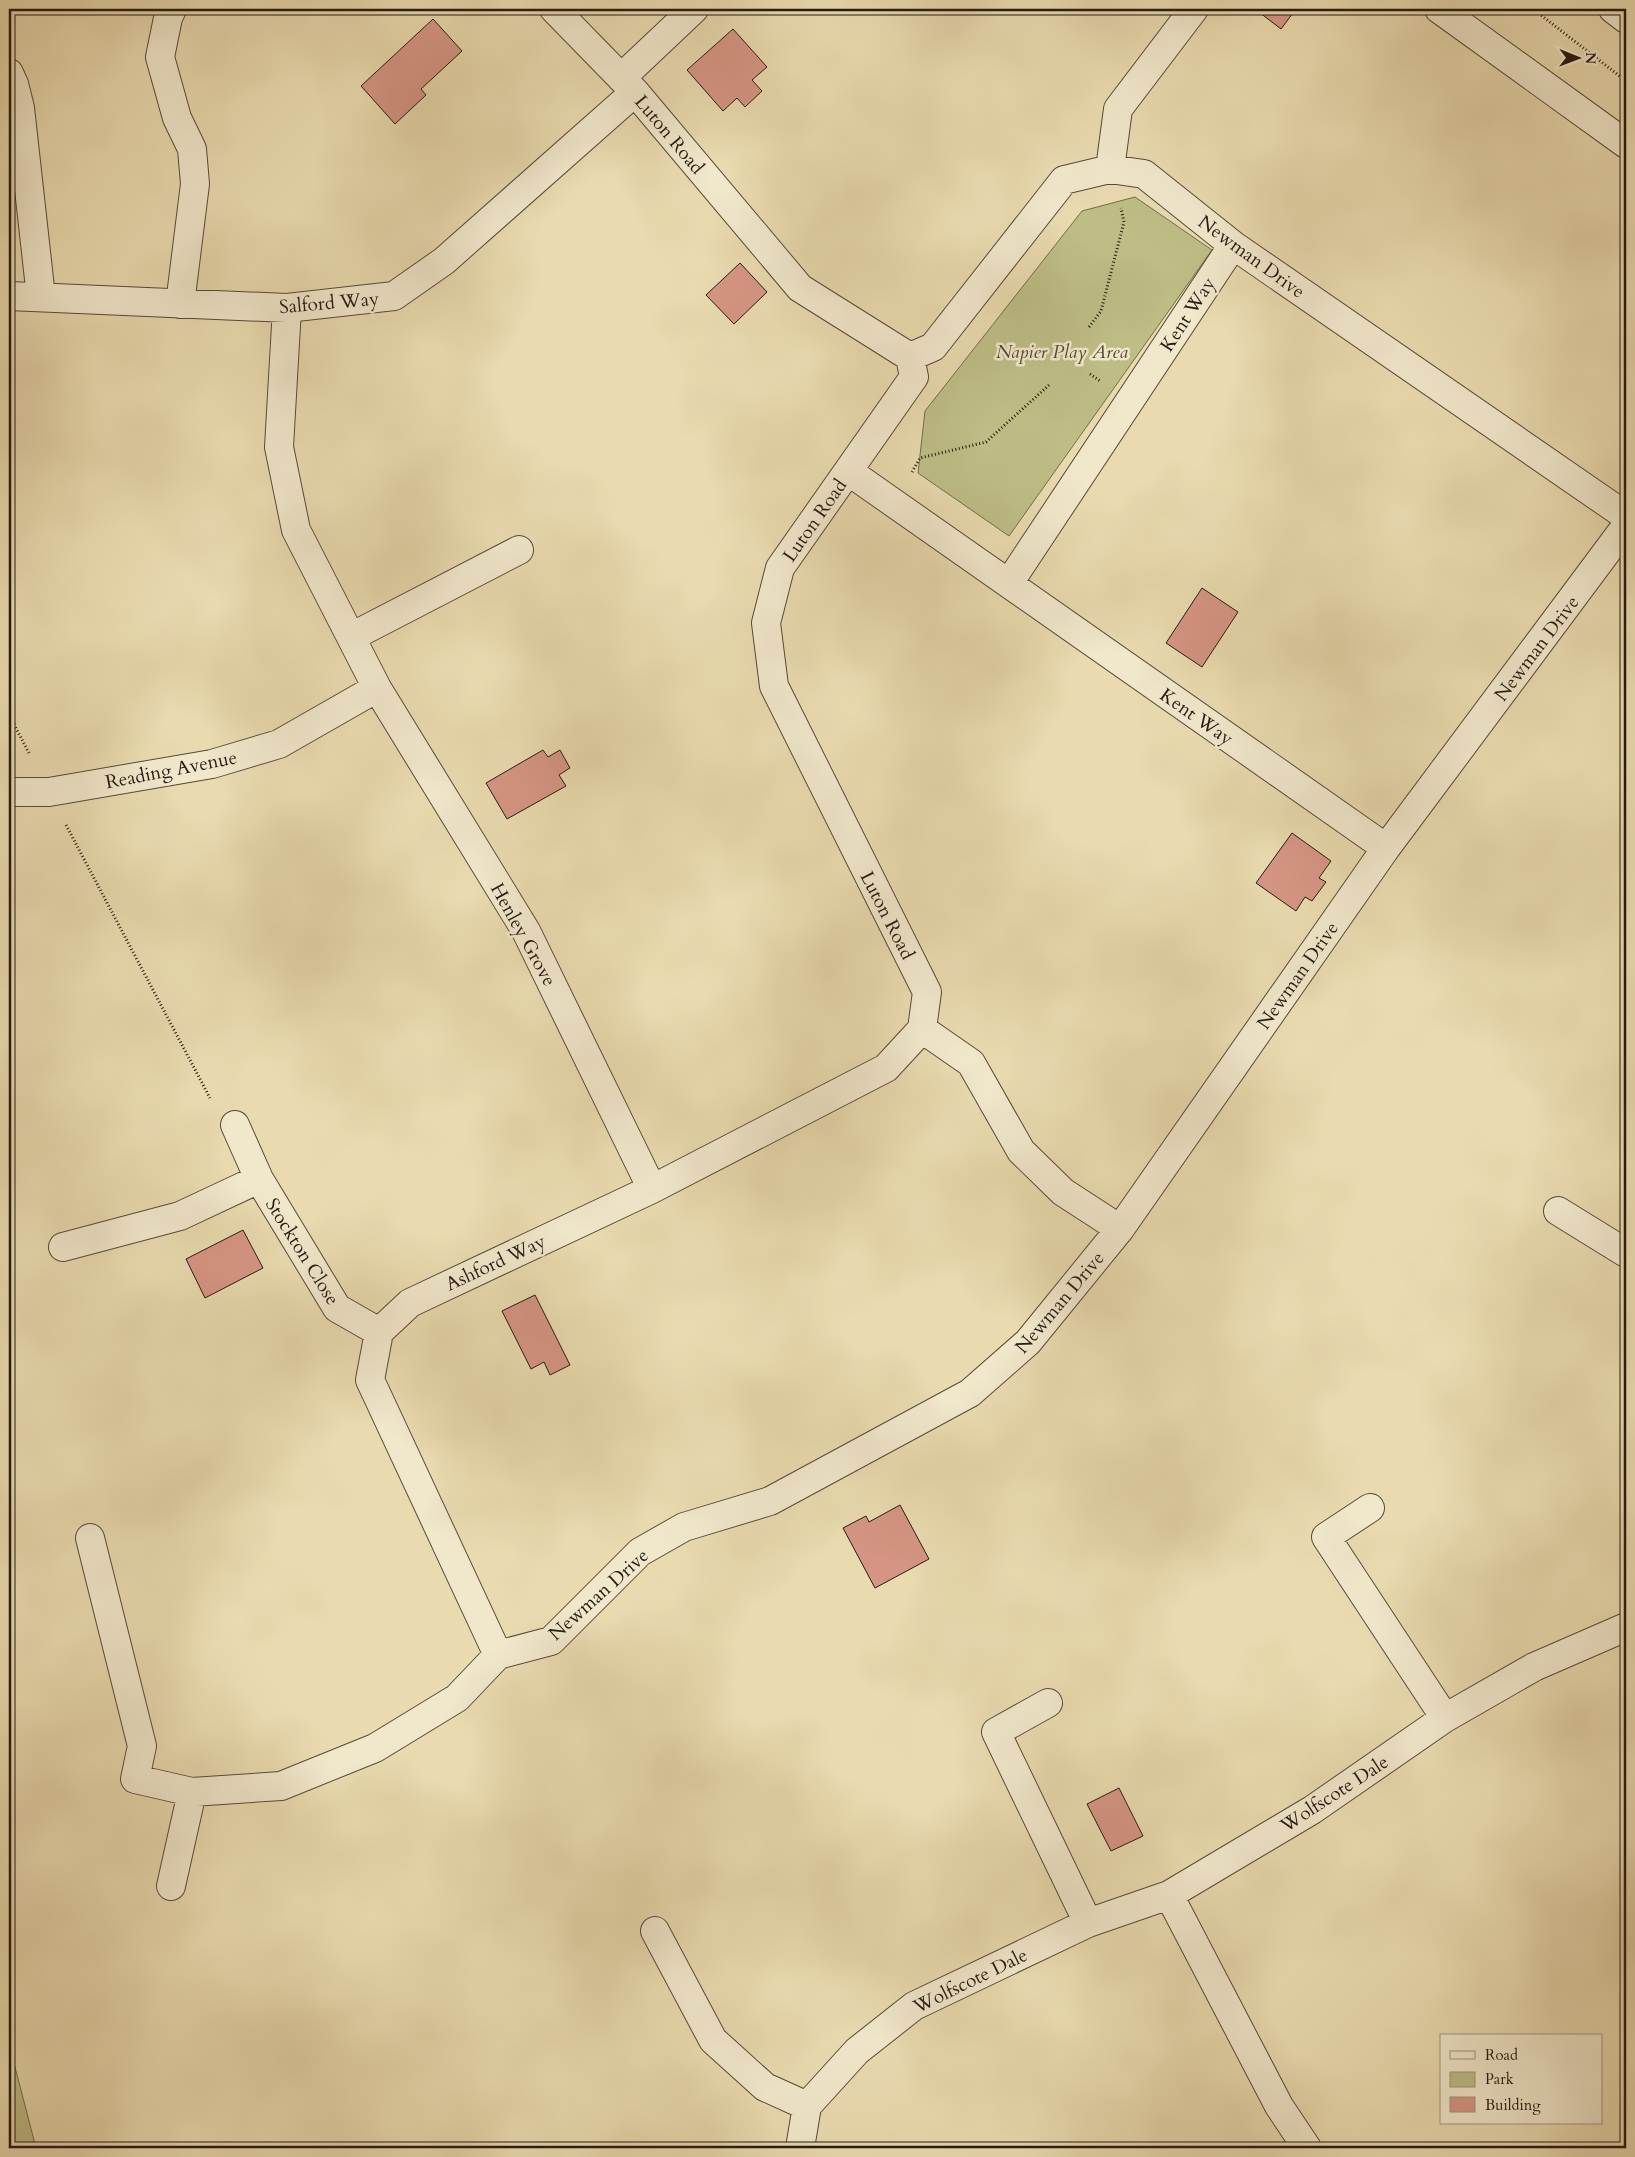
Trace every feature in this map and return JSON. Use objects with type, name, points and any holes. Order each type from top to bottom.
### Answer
[{"type":"street","points":[[172,9],[168,18],[160,57],[177,118],[192,149],[195,184],[180,304]]},
{"type":"street","name":"Luton Road","points":[[554,9],[628,85],[800,288],[910,357],[914,378],[780,568],[766,623],[774,686],[926,992],[922,1029]]},
{"type":"street","name":"Salford Way","points":[[9,296],[287,308],[394,296],[444,260],[628,85],[694,9]]},
{"type":"street","points":[[1110,169],[1118,109],[1194,9]]},
{"type":"street","points":[[1439,9],[1626,144]]},
{"type":"street","points":[[1613,9],[1626,19]]},
{"type":"street","points":[[9,73],[20,108],[41,297]]},
{"type":"street","name":"Newman Drive","points":[[910,357],[934,348],[1064,180],[1110,169],[1144,174],[1232,245],[1626,516]]},
{"type":"street","name":"Kent Way","points":[[1009,583],[1232,245]]},
{"type":"street","name":"Henley Grove","points":[[287,308],[279,447],[296,530],[377,688],[526,931],[652,1189]]},
{"type":"street","name":"Kent Way","points":[[848,471],[1386,848]]},
{"type":"street","name":"Newman Drive","points":[[498,1655],[551,1641],[640,1552],[684,1527],[770,1500],[970,1394],[1028,1342],[1120,1229],[1386,848],[1626,526]]},
{"type":"street","points":[[351,637],[519,550]]},
{"type":"street","name":"Reading Avenue","points":[[9,792],[49,792],[212,764],[279,744],[377,688]]},
{"type":"street","points":[[922,1029],[971,1063],[1021,1151],[1063,1192],[1120,1229]]},
{"type":"street","name":"Ashford Way","points":[[379,1332],[410,1303],[652,1189],[886,1068],[922,1029]]},
{"type":"street","name":"Stockton Close","points":[[235,1124],[259,1179],[337,1308],[379,1332]]},
{"type":"street","name":"Stockton Close","points":[[62,1247],[180,1216],[259,1179]]},
{"type":"street","points":[[1558,1211],[1626,1253]]},
{"type":"street","points":[[90,1538],[142,1746],[135,1778],[192,1792],[281,1786],[375,1748],[457,1698],[498,1655],[370,1380],[379,1332]]},
{"type":"street","points":[[1370,1508],[1326,1537],[1445,1718]]},
{"type":"street","name":"Wolfscote Dale","points":[[807,2106],[857,2051],[914,2006],[1088,1923],[1169,1894],[1312,1810],[1445,1718],[1534,1667],[1626,1627]]},
{"type":"street","points":[[1048,1703],[996,1732],[1088,1923]]},
{"type":"street","points":[[171,1886],[192,1792]]},
{"type":"street","points":[[1169,1894],[1279,2106],[1307,2148]]},
{"type":"street","points":[[655,1931],[713,2040],[765,2087],[807,2106],[800,2148]]},
{"type":"path","points":[[1533,9],[1626,81]]},
{"type":"path","points":[[1089,327],[1101,310],[1124,222],[1110,169]]},
{"type":"path","points":[[894,503],[920,458],[986,442],[1049,385]]},
{"type":"path","points":[[49,792],[219,1117],[235,1124]]},
{"type":"green space","name":"Napier Play Area","points":[[1135,197],[1212,250],[1009,536],[918,473],[925,411],[1082,211]]},
{"type":"green space","points":[[9,2044],[36,2148],[9,2148]]},
{"type":"building","points":[[1255,9],[1311,9],[1312,11],[1293,13],[1281,29]]},
{"type":"building","points":[[433,19],[462,51],[421,89],[426,95],[395,124],[361,86]]},
{"type":"building","points":[[733,29],[767,67],[752,80],[762,91],[745,107],[737,98],[723,111],[687,70]]},
{"type":"building","points":[[740,263],[767,292],[734,324],[706,295]]},
{"type":"building","points":[[1202,588],[1238,612],[1202,667],[1166,643]]},
{"type":"building","points":[[543,750],[548,757],[560,750],[570,768],[559,775],[566,786],[507,819],[486,783]]},
{"type":"building","points":[[1292,833],[1331,861],[1319,878],[1326,882],[1312,901],[1305,897],[1296,911],[1256,883]]},
{"type":"building","points":[[243,1230],[263,1268],[205,1298],[186,1259]]},
{"type":"building","points":[[535,1295],[570,1365],[550,1375],[544,1362],[531,1369],[502,1311]]},
{"type":"building","points":[[900,1505],[929,1559],[875,1588],[843,1528],[866,1516],[869,1522]]},
{"type":"building","points":[[1119,1788],[1143,1836],[1111,1851],[1087,1804]]}]
